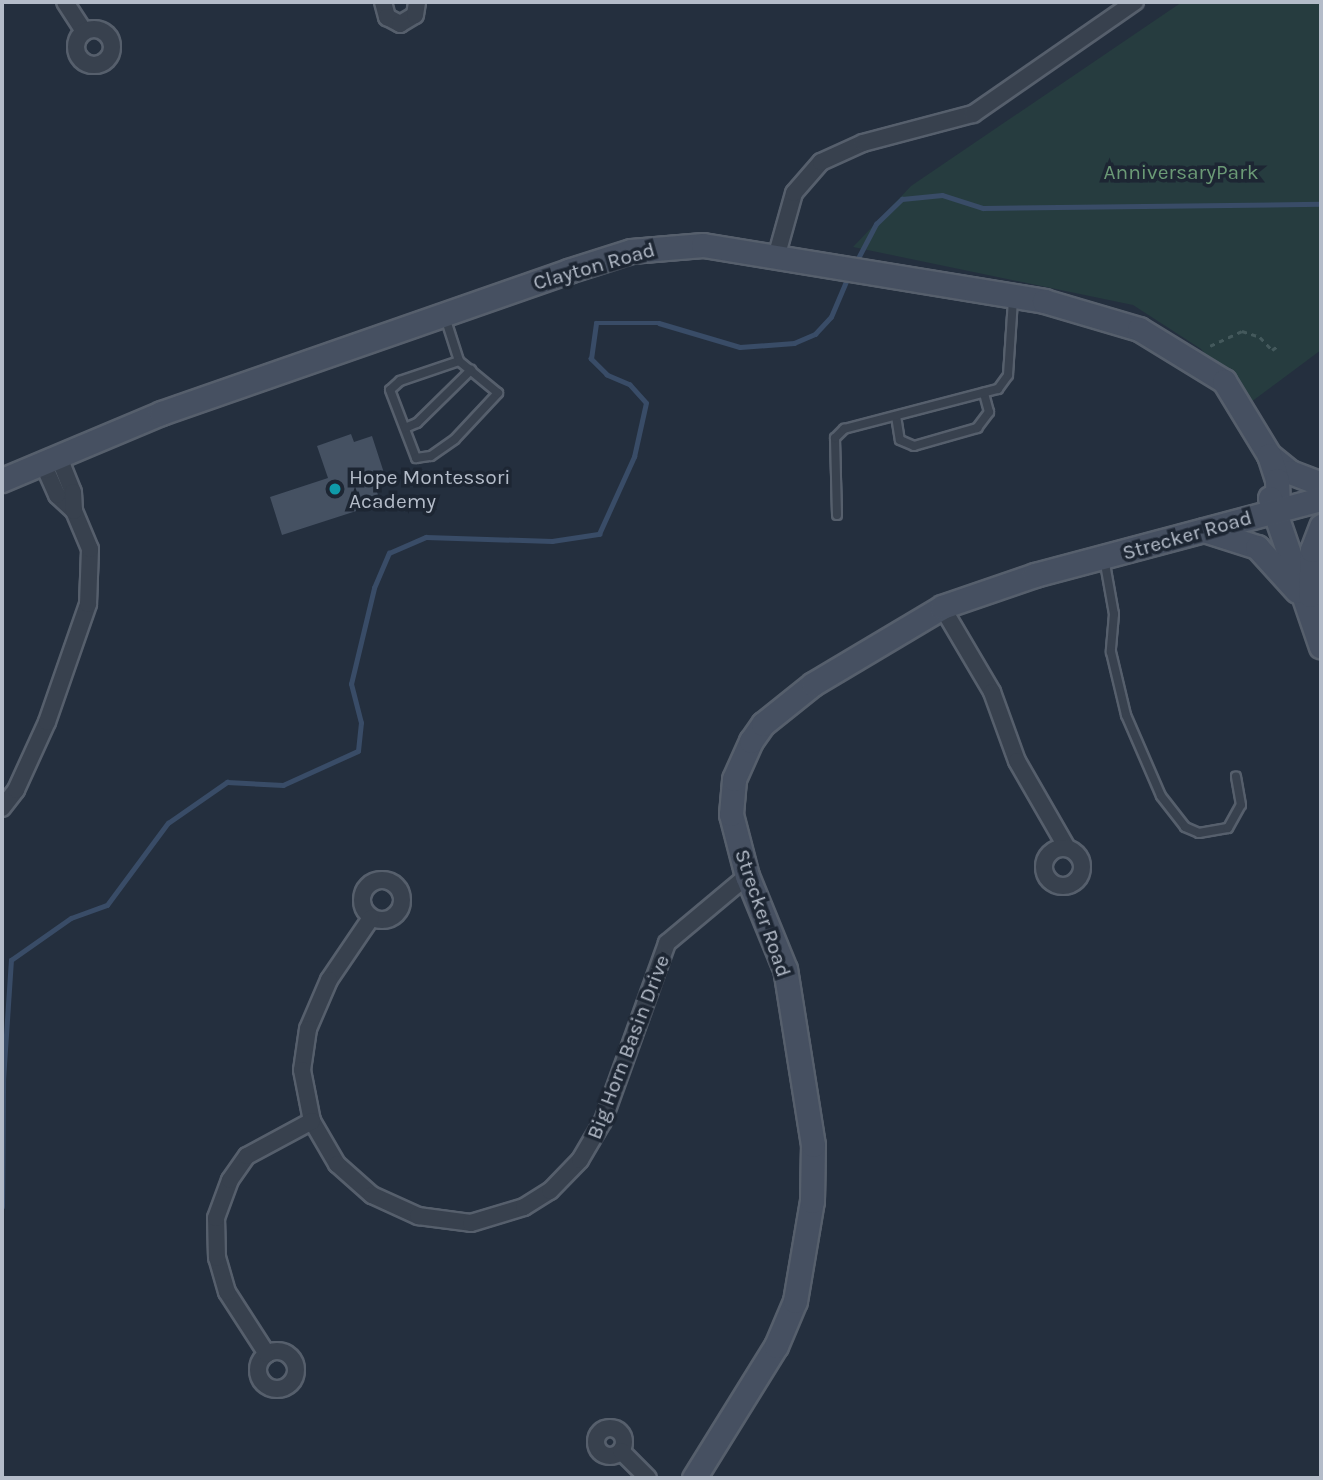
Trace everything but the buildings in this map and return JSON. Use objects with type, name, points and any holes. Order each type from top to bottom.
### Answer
[{"type":"main road","name":"Clayton Road","points":[[2,481],[160,413],[444,314],[631,251],[703,244],[777,254],[1013,296],[1098,314],[1139,329],[1200,370],[1224,381],[1269,455],[1277,480],[1278,510]]},
{"type":"main road","name":"Clayton Road","points":[[1200,370],[1241,431],[1278,510],[1321,647]]},
{"type":"main road","points":[[1269,455],[1290,472],[1321,484]]},
{"type":"main road","name":"Strecker Road","points":[[694,1478],[776,1346],[795,1301],[812,1201],[813,1145],[793,1009],[772,928],[747,876],[731,814],[741,759],[757,732],[813,684],[942,607],[1035,575],[1321,499]]},
{"type":"main road","points":[[1309,608],[1312,550],[1321,526]]},
{"type":"main road","points":[[1203,530],[1245,542],[1269,556],[1309,608]]},
{"type":"street","points":[[65,2],[84,32]]},
{"type":"street","points":[[383,2],[387,17],[400,24],[415,15],[417,2]]},
{"type":"street","points":[[777,254],[794,193],[821,162],[839,151],[962,114],[969,106],[991,99],[1135,2]]},
{"type":"street","points":[[2,808],[16,790],[47,722],[88,604],[90,549],[74,512],[57,495],[47,470],[51,458]]},
{"type":"street","points":[[942,607],[992,692],[1017,761],[1067,848]]},
{"type":"street","name":"Big Horn Basin Drive","points":[[371,918],[329,980],[308,1029],[302,1070],[312,1121],[337,1164],[354,1181],[393,1207],[443,1223],[471,1223],[524,1207],[550,1191],[593,1143],[667,943],[747,876]]},
{"type":"street","points":[[267,1353],[227,1292],[217,1258],[216,1218],[230,1180],[247,1156],[312,1121]]},
{"type":"street","points":[[621,1451],[644,1477]]},
{"type":"lane","points":[[837,515],[835,438],[844,429],[998,388],[1008,375],[1013,296]]},
{"type":"lane","points":[[444,314],[459,361],[498,393],[455,439],[431,456],[416,458],[390,390],[400,381],[459,361]]},
{"type":"lane","points":[[405,428],[418,423],[471,370]]},
{"type":"lane","points":[[896,416],[900,440],[914,446],[978,428],[989,412],[984,393]]},
{"type":"lane","points":[[1104,558],[1117,677],[1126,715],[1161,796],[1185,827],[1199,833],[1227,828],[1241,805],[1236,776]]},
{"type":"path","points":[[1210,346],[1242,331],[1260,337],[1272,350],[1279,345]]},
{"type":"green space","name":"AnniversaryPark","points":[[1182,2],[1321,2],[1321,350],[1247,405],[1201,349],[1133,305],[853,247],[911,186]]},
{"type":"waterway","points":[[855,264],[876,224],[902,199],[942,195],[983,208],[1321,204]]},
{"type":"waterway","points":[[2,1207],[3,1080],[11,960],[71,918],[107,905],[168,823],[227,782],[283,785],[358,751],[361,723],[351,684],[374,588],[389,553],[426,537],[552,541],[599,534],[634,457],[646,403],[630,385],[607,375],[591,359],[596,323],[659,323],[740,347],[794,343],[815,334],[831,317],[848,277]]},
{"type":"place","name":"Hope Montessori Academy","points":[[335,489]]}]
